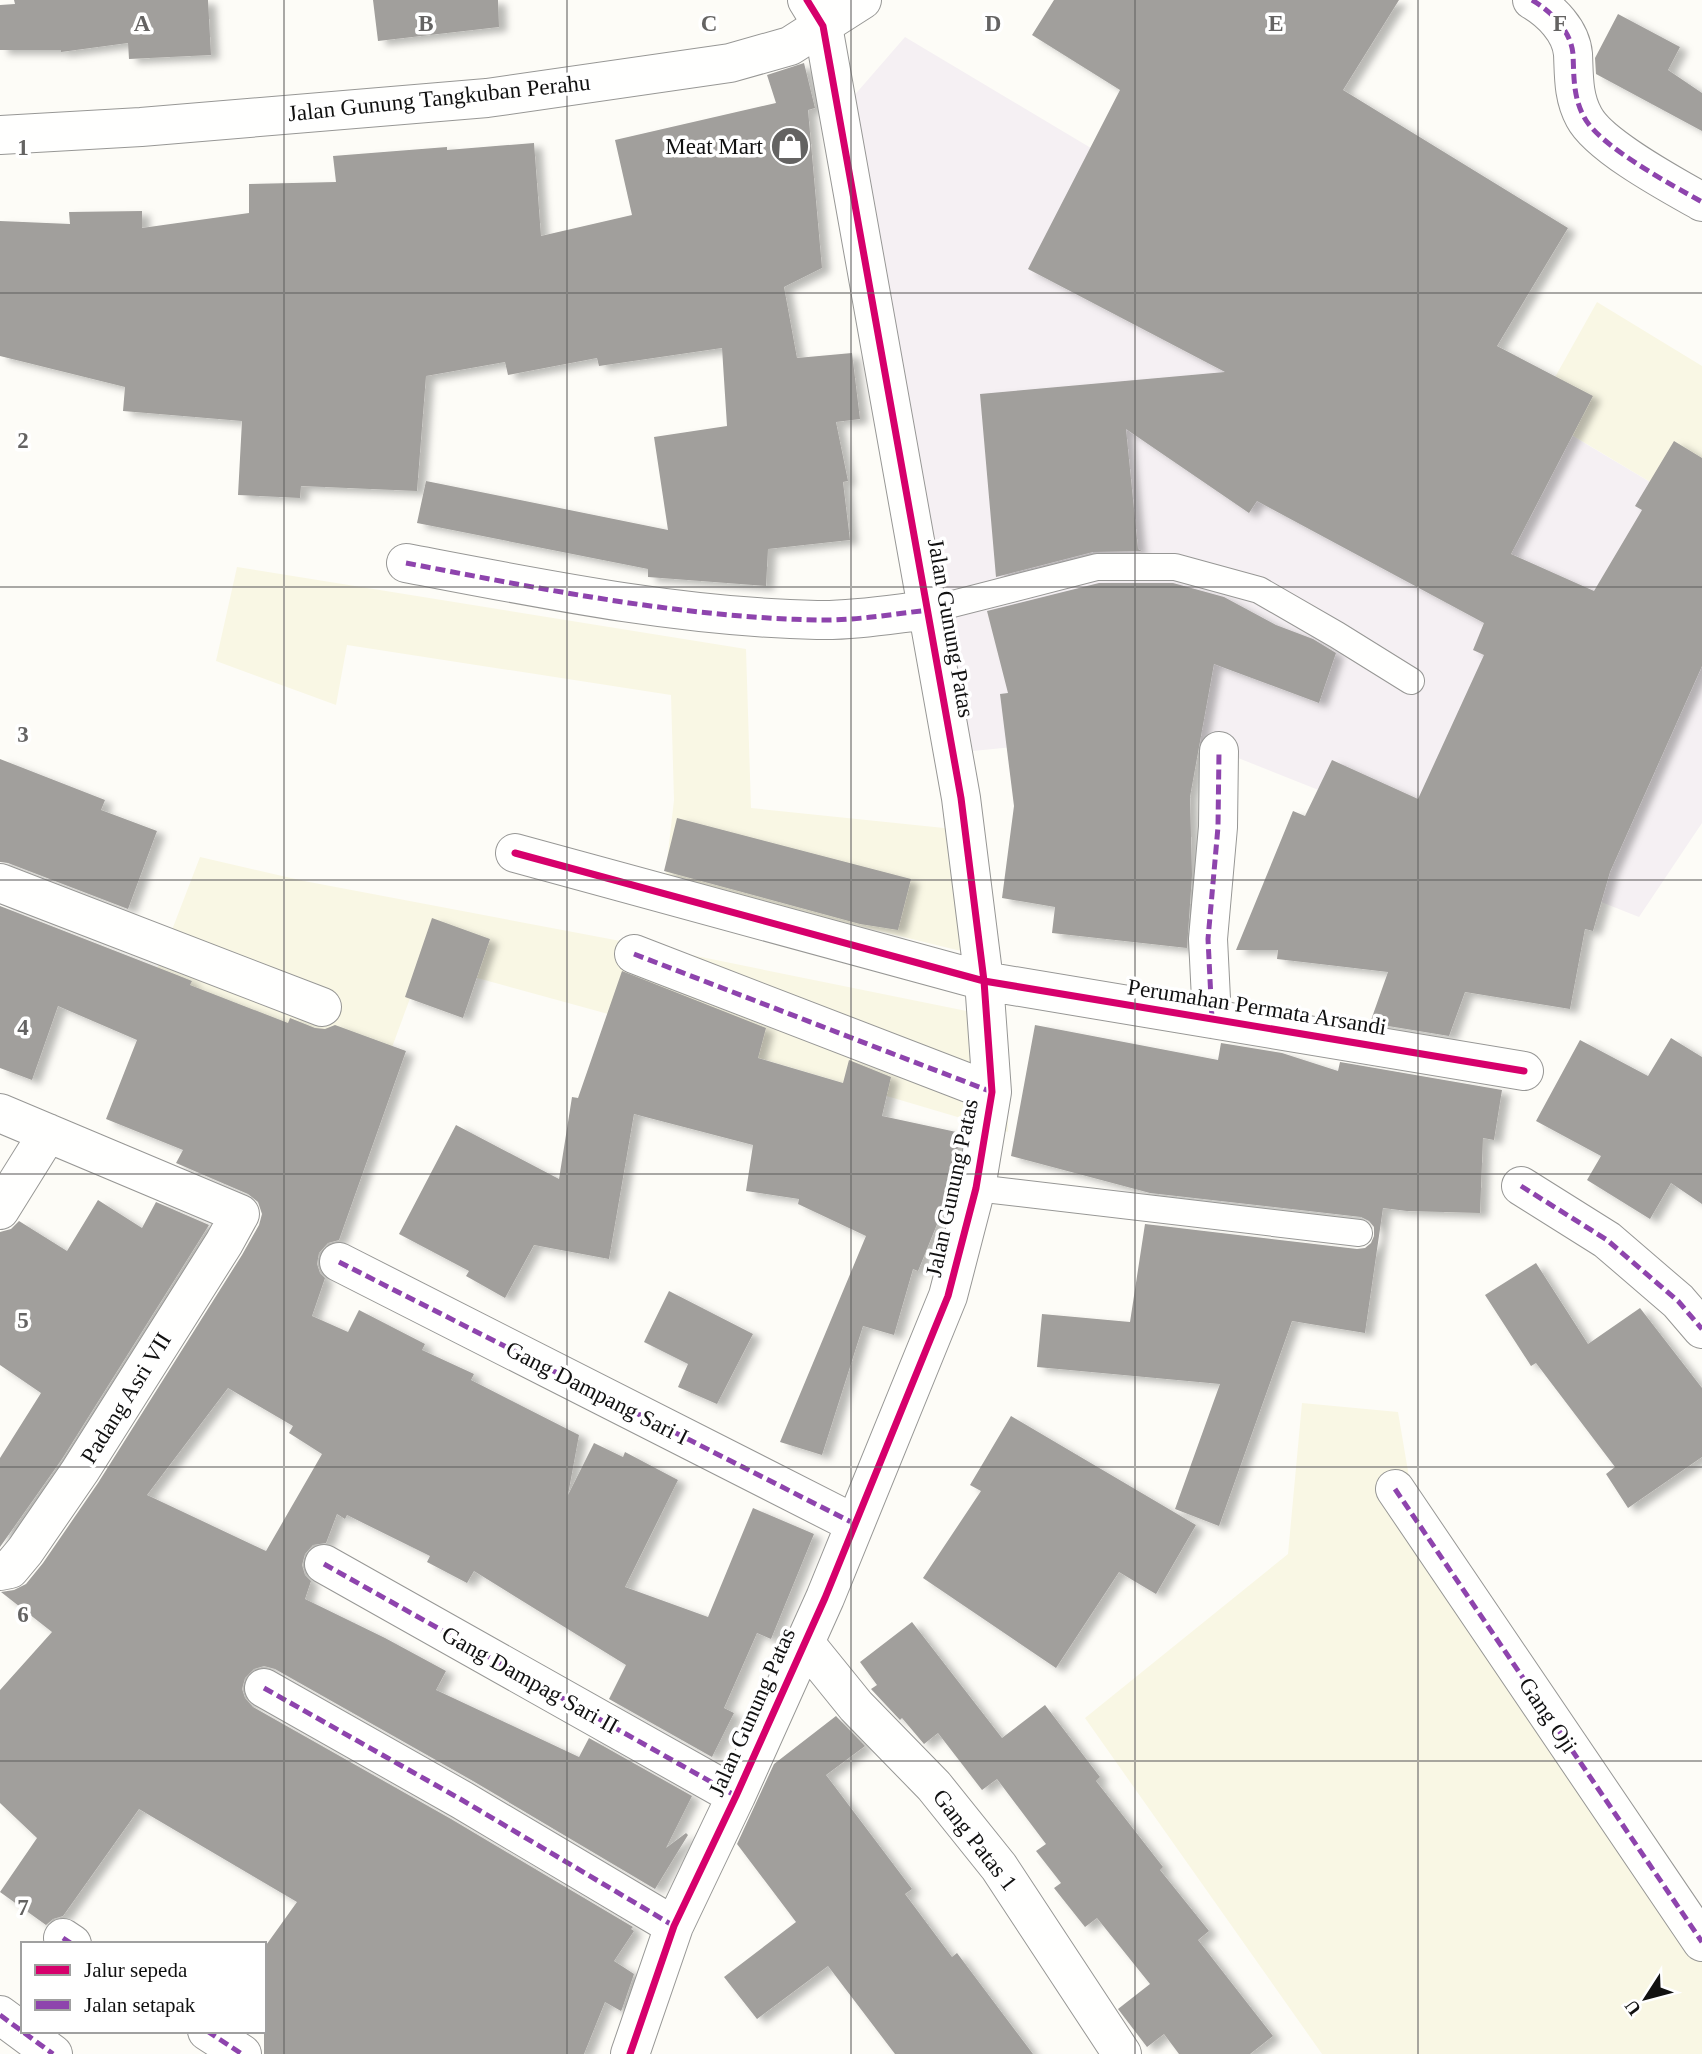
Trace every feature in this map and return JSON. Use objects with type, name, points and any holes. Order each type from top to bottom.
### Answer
[{"type":"street","name":"Jalan Gunung Tangkuban Perahu","points":[[0,135],[141,127],[487,98],[730,63],[790,46],[815,13],[862,0]]},
{"type":"street","points":[[1532,0],[1548,10],[1565,32],[1573,52],[1572,80],[1584,118],[1605,141],[1702,202]]},
{"type":"street","name":"Jalan Gunung Patas","points":[[630,2054],[674,1926],[805,1643],[948,1296],[976,1188],[992,1092],[984,981],[961,798],[929,610],[815,13]]},
{"type":"street","points":[[406,564],[576,596],[692,611],[820,621],[929,610]]},
{"type":"street","name":"Perumahan Permata Arsandi","points":[[1212,1018],[1208,939],[1218,827],[1219,751]]},
{"type":"street","name":"Perumahan Permata Arsandi","points":[[514,853],[984,981],[1524,1071]]},
{"type":"street","points":[[0,883],[322,1007]]},
{"type":"street","points":[[634,954],[992,1092]]},
{"type":"street","points":[[0,1113],[48,1133],[0,1210]]},
{"type":"street","name":"Padang Asri VII","points":[[0,1571],[10,1569],[25,1551],[80,1471],[224,1243],[240,1213],[48,1133]]},
{"type":"street","points":[[1521,1186],[1607,1240],[1678,1301],[1702,1329]]},
{"type":"street","name":"Gang Dampang Sari I","points":[[339,1262],[855,1524]]},
{"type":"street","name":"Gang Oji","points":[[1395,1489],[1702,1942]]},
{"type":"street","name":"Gang Dampag Sari II","points":[[324,1564],[736,1796]]},
{"type":"street","name":"Gang Patas 1","points":[[805,1643],[856,1706],[934,1786],[999,1867],[1122,2054]]},
{"type":"street","points":[[264,1688],[462,1800],[674,1926]]},
{"type":"street","points":[[0,2015],[21,2030]]},
{"type":"street","points":[[24,2033],[53,2054]]},
{"type":"street","points":[[210,2033],[242,2054]]},
{"type":"lane","points":[[929,610],[1097,567],[1175,567],[1259,590],[1411,681]]},
{"type":"lane","points":[[976,1188],[1359,1233]]},
{"type":"shaded area","points":[[905,37],[1702,513],[1702,823],[1639,917],[1170,731],[973,751],[839,113]]},
{"type":"shaded area","points":[[1597,302],[1702,366],[1702,513],[1535,413]]},
{"type":"shaded area","points":[[237,567],[746,649],[751,808],[983,832],[998,960],[665,879],[674,800],[671,695],[347,645],[336,705],[216,661]]},
{"type":"shaded area","points":[[200,857],[304,881],[647,946],[1006,1019],[1008,1132],[630,1020],[423,963],[384,1069],[147,995]]},
{"type":"shaded area","points":[[1302,1403],[1398,1412],[1420,1542],[1702,1956],[1702,2054],[1322,2054],[1085,1718],[1288,1554]]},
{"type":"building","points":[[14,0],[208,0],[211,55],[129,59],[128,43],[61,52],[0,50],[0,5],[15,4]]},
{"type":"building","points":[[373,0],[498,0],[499,27],[378,41]]},
{"type":"building","points":[[1054,0],[1399,0],[1343,90],[1568,228],[1497,346],[1593,396],[1511,554],[1594,591],[1642,510],[1635,506],[1674,441],[1702,458],[1702,666],[1610,872],[1593,931],[1585,929],[1570,1009],[1465,992],[1449,1036],[1370,1023],[1388,972],[1277,959],[1278,950],[1236,950],[1293,811],[1305,816],[1332,760],[1418,799],[1484,655],[1473,650],[1484,623],[1257,501],[1249,513],[1126,429],[1138,549],[1142,551],[1093,552],[996,577],[980,394],[1225,372],[1028,269],[1120,90],[1032,35]]},
{"type":"building","points":[[1618,14],[1680,47],[1668,70],[1702,93],[1702,131],[1596,74],[1595,58]]},
{"type":"building","points":[[804,63],[815,108],[808,110],[822,268],[784,287],[797,358],[852,353],[860,419],[836,422],[848,481],[843,482],[850,540],[768,549],[766,586],[648,577],[648,569],[417,523],[426,481],[668,530],[654,437],[727,426],[722,348],[599,366],[597,358],[508,375],[505,362],[426,376],[417,491],[301,486],[300,498],[238,495],[242,421],[123,411],[125,387],[0,356],[0,221],[70,224],[69,212],[142,211],[142,228],[249,213],[249,184],[336,182],[333,156],[534,143],[541,236],[632,215],[615,140],[776,103],[767,75]]},
{"type":"building","points":[[1099,583],[1173,583],[1224,597],[1276,625],[1313,639],[1336,653],[1319,703],[1214,664],[1190,797],[1192,875],[1187,948],[1052,933],[1055,907],[1002,898],[1014,806],[1000,694],[1008,693],[987,611]]},
{"type":"building","points":[[0,759],[105,800],[101,810],[157,831],[128,909],[0,862]]},
{"type":"building","points":[[677,818],[911,879],[898,930],[860,924],[664,871]]},
{"type":"building","points":[[0,906],[192,981],[190,985],[288,1023],[290,1018],[315,1028],[325,1029],[335,1025],[406,1051],[339,1240],[328,1243],[319,1253],[317,1264],[325,1278],[312,1316],[348,1332],[359,1310],[425,1344],[422,1350],[474,1374],[471,1380],[579,1435],[568,1495],[594,1443],[623,1457],[625,1452],[678,1480],[625,1587],[708,1617],[753,1508],[814,1534],[771,1639],[757,1633],[724,1708],[734,1713],[712,1757],[609,1699],[626,1665],[474,1571],[467,1583],[427,1562],[430,1556],[347,1515],[345,1519],[337,1514],[326,1543],[313,1545],[305,1554],[302,1565],[305,1575],[311,1581],[305,1599],[446,1671],[436,1690],[579,1757],[589,1738],[692,1796],[666,1848],[686,1833],[688,1835],[655,1889],[473,1781],[275,1669],[264,1666],[254,1669],[245,1678],[242,1689],[245,1698],[253,1707],[451,1819],[633,1927],[631,1929],[634,1931],[614,1961],[634,1974],[622,2009],[621,2011],[605,2002],[584,2054],[264,2054],[266,1945],[297,1902],[139,1809],[63,1916],[46,1925],[0,1892],[37,1838],[0,1803],[0,1690],[52,1632],[1,1592],[26,1584],[43,1563],[98,1483],[242,1255],[259,1225],[262,1214],[258,1202],[248,1194],[176,1163],[183,1150],[106,1119],[137,1040],[58,1006],[32,1080],[0,1068]],"holes":[[[228,1388],[293,1426],[289,1433],[322,1454],[266,1551],[147,1495]]]},
{"type":"building","points":[[432,918],[490,939],[463,1018],[405,997]]},
{"type":"building","points":[[622,971],[766,1028],[758,1058],[843,1083],[849,1060],[891,1077],[882,1116],[961,1133],[946,1202],[918,1271],[913,1269],[894,1335],[863,1326],[822,1455],[780,1442],[866,1236],[798,1204],[799,1199],[746,1191],[753,1145],[634,1114],[609,1259],[534,1245],[505,1298],[466,1276],[469,1271],[399,1234],[456,1125],[559,1179],[572,1097],[578,1098]]},
{"type":"building","points":[[1035,1025],[1218,1060],[1221,1043],[1282,1053],[1338,1071],[1340,1062],[1502,1090],[1494,1140],[1483,1138],[1480,1213],[1383,1208],[1365,1333],[1292,1321],[1219,1526],[1175,1509],[1220,1384],[1037,1367],[1042,1314],[1130,1322],[1145,1224],[1357,1249],[1365,1248],[1371,1243],[1374,1227],[1361,1217],[1150,1193],[1011,1156]]},
{"type":"building","points":[[1671,1038],[1702,1057],[1702,1204],[1671,1183],[1650,1219],[1587,1180],[1601,1156],[1536,1121],[1580,1040],[1648,1076]]},
{"type":"building","points":[[98,1200],[142,1228],[156,1202],[209,1225],[62,1459],[0,1547],[0,1458],[41,1393],[0,1365],[0,1232],[11,1229],[19,1221],[67,1251]]},
{"type":"building","points":[[1536,1263],[1588,1344],[1640,1308],[1702,1388],[1702,1457],[1628,1508],[1606,1474],[1615,1467],[1536,1363],[1531,1366],[1485,1295]]},
{"type":"building","points":[[669,1291],[753,1334],[717,1404],[678,1387],[688,1364],[644,1342]]},
{"type":"building","points":[[1011,1416],[1196,1525],[1156,1594],[1119,1572],[1056,1668],[923,1578],[981,1491],[970,1485]]},
{"type":"building","points":[[912,1622],[1002,1738],[1045,1705],[1100,1777],[1096,1781],[1163,1867],[1160,1870],[1209,1931],[1198,1940],[1273,2036],[1250,2054],[1179,2054],[1164,2034],[1147,2047],[1118,2009],[1150,1984],[1097,1918],[1085,1927],[1054,1888],[1061,1883],[1036,1851],[1046,1844],[997,1779],[982,1790],[938,1733],[924,1744],[902,1718],[900,1720],[871,1689],[877,1685],[860,1662]]},
{"type":"building","points":[[836,1716],[865,1746],[826,1775],[912,1889],[905,1894],[952,1957],[957,1953],[1033,2054],[895,2054],[828,1966],[757,2019],[724,1977],[796,1922],[737,1844],[774,1764]]},
{"type":"marked path","points":[[1532,0],[1553,16],[1568,37],[1573,54],[1578,102],[1592,128],[1637,164],[1702,202]]},
{"type":"marked path","points":[[406,563],[662,608],[765,618],[831,620],[929,610]]},
{"type":"marked path","points":[[1212,1019],[1208,939],[1218,827],[1219,751]]},
{"type":"marked path","points":[[634,954],[992,1092]]},
{"type":"marked path","points":[[1521,1186],[1607,1240],[1678,1301],[1702,1329]]},
{"type":"marked path","points":[[339,1262],[855,1524]]},
{"type":"marked path","points":[[1395,1489],[1702,1942]]},
{"type":"marked path","points":[[324,1564],[736,1796]]},
{"type":"marked path","points":[[264,1688],[462,1800],[674,1926]]},
{"type":"marked path","points":[[63,1938],[69,1942]]},
{"type":"marked path","points":[[0,2015],[21,2030]]},
{"type":"marked path","points":[[24,2033],[53,2054]]},
{"type":"marked path","points":[[210,2033],[242,2054]]},
{"type":"cycle path","points":[[630,2054],[674,1926],[825,1598],[948,1296],[976,1188],[992,1092],[984,981],[961,798],[823,26],[807,0]]},
{"type":"cycle path","points":[[515,853],[984,981],[1524,1071]]},
{"type":"place","name":"Meat Mart","points":[[790,146]]}]
